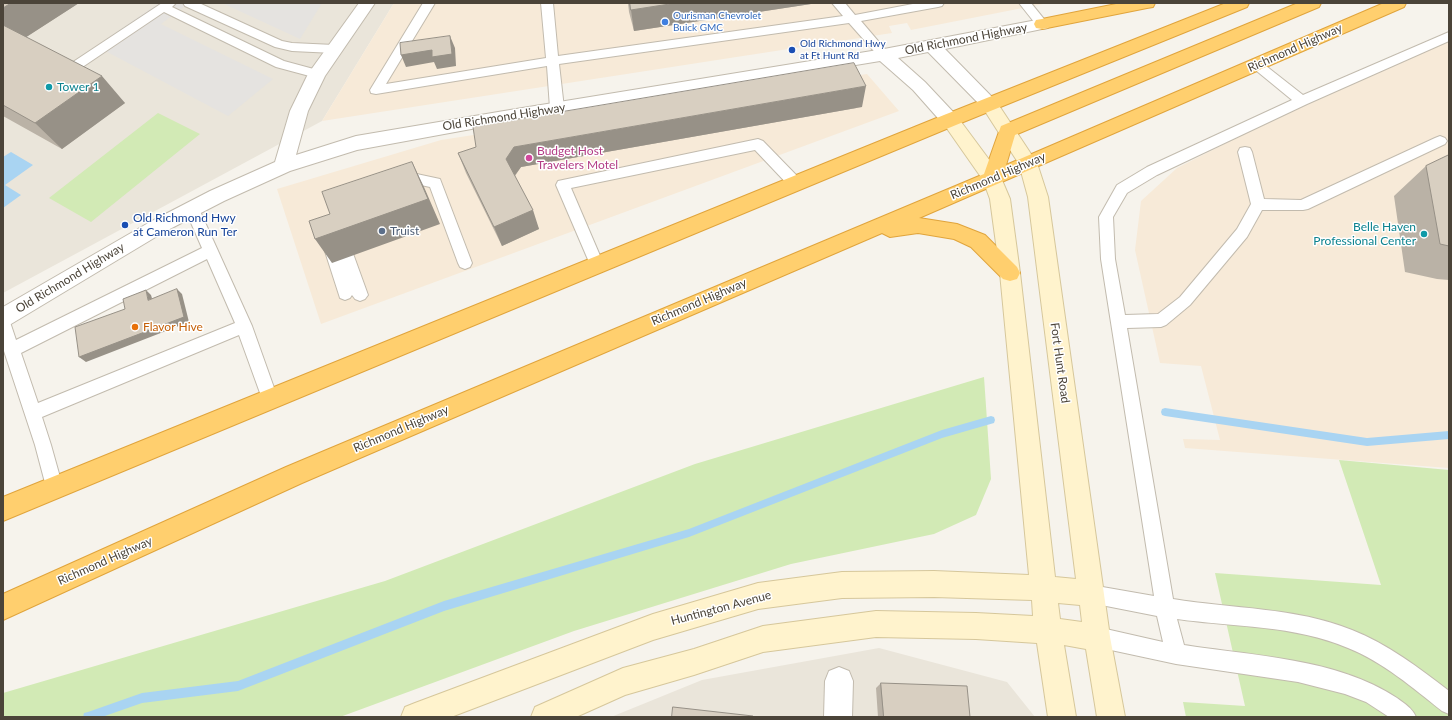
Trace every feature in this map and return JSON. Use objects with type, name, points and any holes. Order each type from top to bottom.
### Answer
[{"type":"highway","points":[[1042,24],[1147,3]]},
{"type":"highway","points":[[3,509],[950,120],[1241,3]]},
{"type":"highway","points":[[992,178],[1007,130],[1313,3]]},
{"type":"highway","name":"Richmond Highway","points":[[3,606],[39,592],[294,475],[1028,163],[1398,3]]},
{"type":"highway","points":[[863,233],[918,226],[957,232],[978,241],[1010,273]]},
{"type":"highway","points":[[3,613],[39,592]]},
{"type":"main road","name":"Fort Hunt Road","points":[[990,105],[1028,163],[1039,205],[1091,594],[1111,717]]},
{"type":"main road","points":[[950,120],[992,178],[1000,199],[1010,273],[1048,630],[1062,717]]},
{"type":"main road","name":"Huntington Avenue","points":[[415,717],[653,627],[758,596],[842,585],[934,584],[1044,588],[1091,594]]},
{"type":"main road","points":[[545,717],[623,682],[694,662],[763,639],[876,624],[976,626],[1048,630],[1097,636]]},
{"type":"street","points":[[283,166],[298,111],[317,74],[367,3]]},
{"type":"street","name":"Old Richmond Highway","points":[[3,318],[157,227],[217,196],[283,166],[356,143],[557,108],[884,55],[1042,24]]},
{"type":"street","name":"Fort Hunt Road","points":[[931,45],[990,105]]},
{"type":"street","points":[[884,55],[919,86],[950,120]]},
{"type":"street","points":[[838,717],[839,680]]},
{"type":"lane","points":[[188,3],[279,44],[292,47],[334,49]]},
{"type":"lane","points":[[429,3],[376,90],[552,62],[852,19],[938,3]]},
{"type":"lane","points":[[547,3],[557,108]]},
{"type":"lane","points":[[838,3],[884,55]]},
{"type":"lane","points":[[1025,3],[1042,24]]},
{"type":"lane","points":[[64,72],[77,65],[167,5],[280,64],[317,74]]},
{"type":"lane","points":[[1176,654],[1165,608],[1118,322],[1108,259],[1106,217],[1122,188],[1152,171],[1302,101],[1449,36]]},
{"type":"lane","points":[[1257,65],[1302,101]]},
{"type":"lane","points":[[1258,204],[1303,205],[1440,141]]},
{"type":"lane","points":[[597,266],[563,186],[758,144],[796,184]]},
{"type":"lane","points":[[1118,322],[1161,320],[1185,301],[1242,233],[1258,204],[1245,152]]},
{"type":"lane","points":[[391,186],[412,178],[435,183],[465,263]]},
{"type":"lane","points":[[192,209],[244,326],[270,399]]},
{"type":"lane","points":[[345,294],[330,226],[360,295]]},
{"type":"lane","points":[[12,350],[211,250]]},
{"type":"lane","points":[[3,324],[33,413],[54,488]]},
{"type":"lane","points":[[33,413],[244,326]]},
{"type":"lane","points":[[1091,594],[1165,608],[1294,624],[1323,630],[1350,639],[1377,652],[1411,674],[1449,704]]},
{"type":"lane","points":[[1097,636],[1176,654],[1289,670],[1319,677],[1368,693],[1385,702],[1406,717]]},
{"type":"shaded area","points":[[3,3],[394,3],[322,121],[3,293]]},
{"type":"shaded area","points":[[159,3],[189,3],[161,24],[273,79],[228,116],[96,46]]},
{"type":"shaded area","points":[[222,3],[322,3],[300,39]]},
{"type":"shaded area","points":[[394,3],[1048,3],[911,30],[907,23],[889,26],[892,33],[322,121]]},
{"type":"shaded area","points":[[1449,35],[1449,468],[1185,448],[1183,439],[1220,440],[1201,366],[1160,363],[1135,250],[1141,201],[1177,168],[1371,70]]},
{"type":"shaded area","points":[[867,74],[899,111],[321,324],[277,189],[441,140]]},
{"type":"shaded area","points":[[879,648],[1007,682],[1035,717],[611,717],[702,680]]},
{"type":"green space","points":[[158,113],[200,134],[91,222],[49,198]]},
{"type":"green space","points":[[984,377],[991,479],[976,515],[934,534],[791,564],[574,631],[340,717],[3,717],[3,693],[385,581],[695,464]]},
{"type":"green space","points":[[1339,460],[1449,470],[1449,717],[1186,717],[1183,702],[1245,706],[1215,573],[1381,585]]},
{"type":"water","points":[[11,152],[33,165],[5,185],[21,195],[3,208],[3,157]]},
{"type":"building","points":[[3,3],[11,3],[3,8]]},
{"type":"building","points":[[630,3],[676,3],[631,10]]},
{"type":"building","points":[[3,25],[102,76],[35,123],[3,105]]},
{"type":"building","points":[[450,36],[452,54],[432,57],[432,50],[401,55],[400,43]]},
{"type":"building","points":[[854,63],[866,86],[514,147],[506,159],[533,210],[494,227],[458,153],[476,147],[473,127]]},
{"type":"building","points":[[1449,155],[1449,246],[1440,244],[1426,166]]},
{"type":"building","points":[[412,162],[428,199],[315,239],[309,221],[330,214],[322,192]]},
{"type":"building","name":"Flavor Hive","points":[[177,289],[184,317],[79,357],[75,327],[125,309],[123,299],[146,290],[148,300]]},
{"type":"building","points":[[881,683],[967,686],[970,717],[884,717]]},
{"type":"building","points":[[673,707],[753,716],[753,717],[672,717]]},
{"type":"waterway","points":[[1165,412],[1367,442],[1449,435]]},
{"type":"waterway","points":[[88,717],[142,698],[238,686],[444,606],[689,533],[942,434],[991,420]]},
{"type":"place","name":"Ourisman Chevrolet Buick GMC","points":[[665,22]]},
{"type":"place","name":"Old Richmond Hwy at Ft Hunt Rd","points":[[792,50]]},
{"type":"place","name":"Tower 1","points":[[49,87]]},
{"type":"place","name":"Budget Host Travelers Motel","points":[[529,158]]},
{"type":"place","name":"Old Richmond Hwy at Cameron Run Ter","points":[[125,225]]},
{"type":"place","name":"Truist","points":[[382,231]]},
{"type":"place","name":"Belle Haven Professional Center","points":[[1424,234]]},
{"type":"place","name":"Flavor Hive","points":[[135,327]]}]
